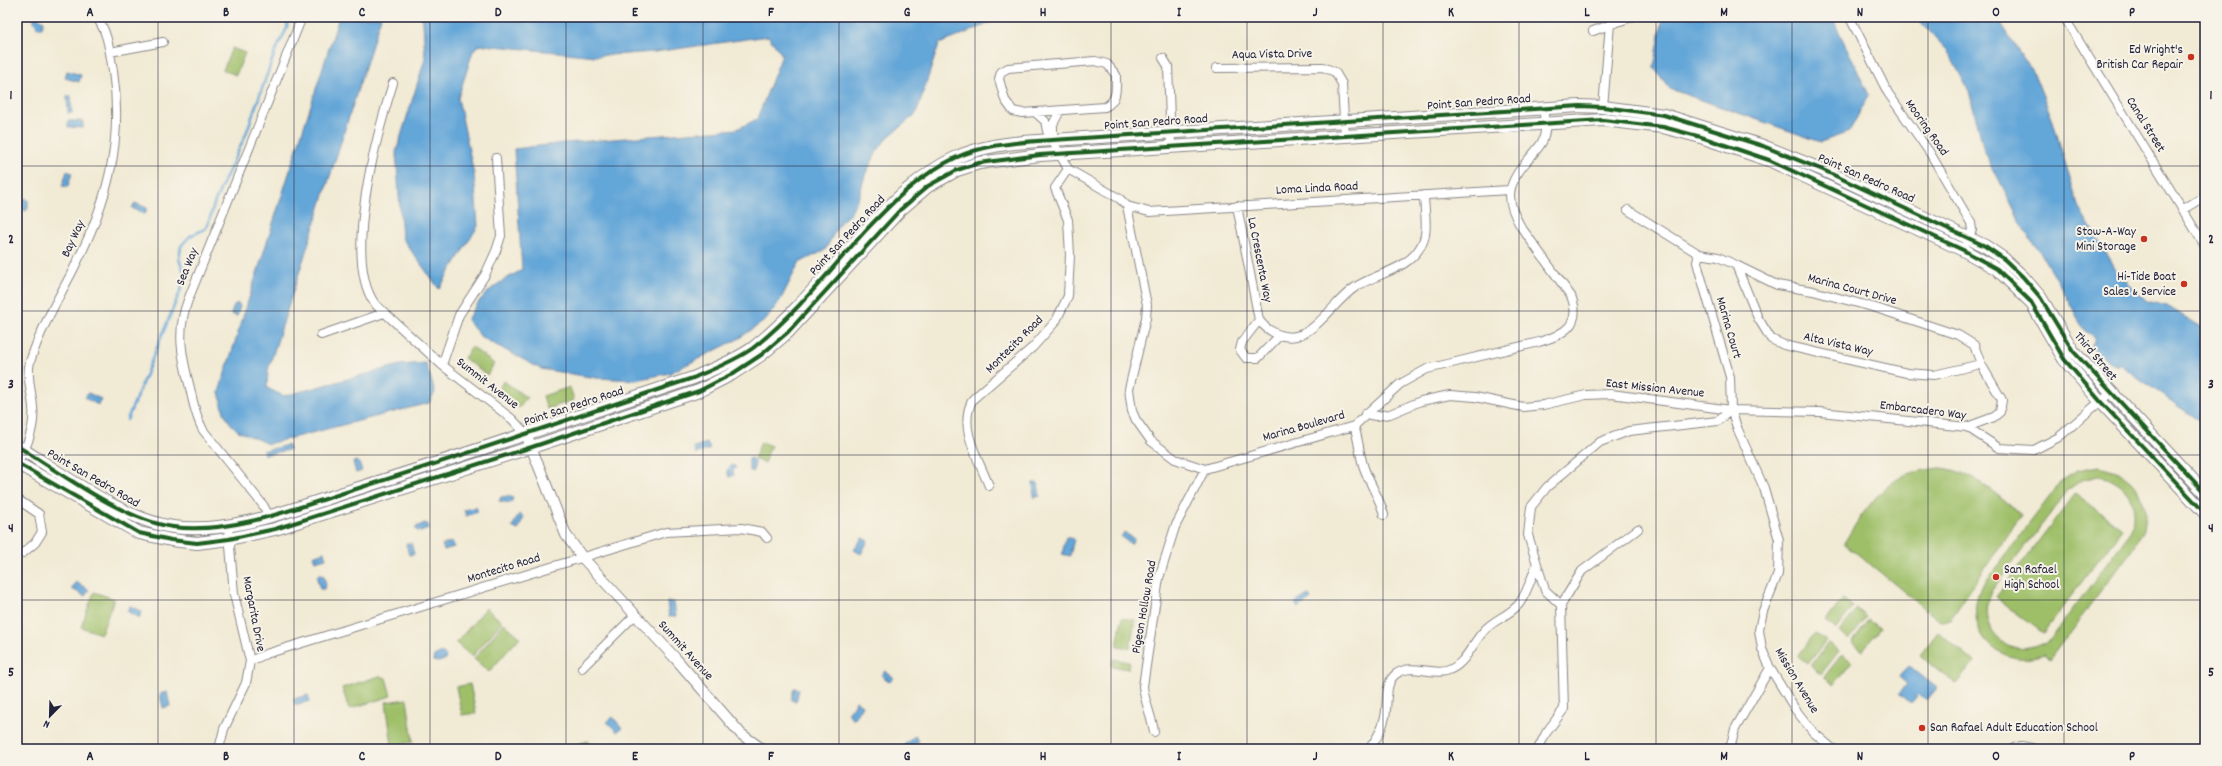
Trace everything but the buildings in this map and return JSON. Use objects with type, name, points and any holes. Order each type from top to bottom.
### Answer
[{"type":"main road","name":"Point San Pedro Road","points":[[21,448],[135,516],[172,527],[198,529],[228,525],[269,516],[459,457],[693,378],[723,365],[751,349],[778,326],[889,206],[922,177],[955,158],[987,147],[1053,140],[1170,132],[1544,109],[1603,107],[1664,115],[1763,146],[1823,170],[1970,237]]},
{"type":"main road","name":"Point San Pedro Road","points":[[17,463],[139,533],[171,540],[197,542],[229,540],[275,529],[532,447],[699,391],[732,374],[761,355],[788,332],[900,210],[928,186],[957,170],[979,163],[1012,158],[1171,146],[1604,120],[1663,127],[1701,137],[1769,160],[1963,250]]},
{"type":"main road","name":"Third Street","points":[[1970,237],[2004,259],[2023,277],[2040,297],[2073,350],[2205,493]]},
{"type":"main road","name":"Third Street","points":[[1963,250],[1997,269],[2031,302],[2064,359],[2100,401],[2205,513]]},
{"type":"street","name":"Bay Way","points":[[17,463],[21,448],[34,420],[29,364],[36,342],[92,231],[111,175],[116,138],[116,113],[110,52],[102,26],[96,17]]},
{"type":"street","name":"Sea Way","points":[[269,516],[263,504],[203,430],[197,417],[183,363],[180,332],[188,300],[302,17]]},
{"type":"street","points":[[1593,31],[1631,17]]},
{"type":"street","name":"Canal Street","points":[[2064,17],[2205,246]]},
{"type":"street","name":"Mooring Road","points":[[1850,18],[1888,93],[1930,153],[1971,223],[1970,237]]},
{"type":"street","points":[[1603,107],[1610,24]]},
{"type":"street","points":[[110,52],[163,42]]},
{"type":"street","points":[[1163,58],[1168,66],[1171,146]]},
{"type":"street","points":[[1095,61],[1107,64],[1114,70],[1116,75],[1116,95],[1112,103],[1105,107],[1060,111],[1022,113],[1013,111],[1003,93],[999,79],[1002,72],[1008,68],[1095,61]]},
{"type":"street","name":"Aqua Vista Drive","points":[[1216,68],[1323,67],[1335,72],[1342,84],[1345,136]]},
{"type":"street","name":"Summit Avenue","points":[[393,83],[378,130],[367,195],[362,238],[366,287],[370,298],[384,313],[442,365],[512,419],[526,434],[566,535],[582,557],[676,659],[741,734],[762,749]]},
{"type":"street","points":[[1509,190],[1520,170],[1542,142],[1546,123],[1544,109]]},
{"type":"street","points":[[1053,140],[1053,124],[1060,111]]},
{"type":"street","points":[[1036,113],[1045,121],[1047,131],[1068,169],[1120,199],[1127,206],[1146,304],[1146,318],[1129,390],[1132,411],[1136,420],[1151,441],[1175,459],[1205,469]]},
{"type":"street","points":[[442,365],[459,315],[485,275],[501,236],[496,158]]},
{"type":"street","name":"Montecito Road","points":[[989,486],[967,430],[967,409],[974,399],[993,384],[1038,342],[1056,321],[1068,296],[1070,255],[1068,220],[1055,188],[1068,169]]},
{"type":"street","name":"Loma Linda Road","points":[[1127,206],[1149,212],[1509,190]]},
{"type":"street","name":"Marina Boulevard","points":[[1205,469],[1354,426],[1400,384],[1428,369],[1554,338],[1565,331],[1572,324],[1575,305],[1571,296],[1514,215],[1510,202],[1509,190]]},
{"type":"street","name":"La Crescenta Way","points":[[1237,206],[1259,320],[1263,326],[1280,335],[1297,336],[1309,331],[1354,288],[1402,266],[1414,256],[1423,242],[1424,195]]},
{"type":"street","points":[[2182,210],[2205,196]]},
{"type":"street","name":"Marina Court Drive","points":[[1628,210],[1699,254],[1736,265],[1777,285],[1813,291],[1876,308],[1958,335],[1974,345],[1981,364],[2002,400],[2000,412],[1994,417],[1967,427]]},
{"type":"street","points":[[1963,250],[1970,237]]},
{"type":"street","name":"Marina Court","points":[[1699,254],[1697,262],[1699,270],[1730,377],[1731,410]]},
{"type":"street","name":"Alta Vista Way","points":[[1736,265],[1758,318],[1771,339],[1784,345],[1907,373],[1934,375],[1981,364]]},
{"type":"street","points":[[321,335],[384,313]]},
{"type":"street","name":"La Crescenta Way","points":[[1259,320],[1242,342],[1240,350],[1246,358],[1258,358],[1280,335]]},
{"type":"street","name":"Embarcadero Way","points":[[1731,410],[1820,412],[1967,427],[1999,448],[2034,450],[2059,437],[2111,392]]},
{"type":"street","name":"East Mission Avenue","points":[[1366,414],[1376,416],[1390,414],[1422,401],[1450,395],[1475,397],[1523,407],[1543,405],[1586,395],[1611,394],[1731,410]]},
{"type":"street","points":[[1561,604],[1545,590],[1536,566],[1528,535],[1531,507],[1547,487],[1570,470],[1600,442],[1629,431],[1718,421],[1731,410]]},
{"type":"street","name":"Mission Avenue","points":[[1731,410],[1738,430],[1764,488],[1779,540],[1778,574],[1763,610],[1759,630],[1762,649],[1770,668],[1795,709],[1813,732],[1833,749]]},
{"type":"street","points":[[1354,426],[1359,442],[1364,469],[1382,505],[1384,515]]},
{"type":"street","name":"Pigeon Hollow Road","points":[[1154,732],[1143,686],[1159,578],[1175,527],[1205,469]]},
{"type":"street","points":[[17,499],[39,514],[42,532],[35,543],[23,553],[17,553]]},
{"type":"street","name":"Margarita Drive","points":[[219,749],[224,729],[246,682],[250,661],[234,594],[228,525]]},
{"type":"street","name":"Montecito Road","points":[[250,661],[266,654],[666,532],[741,528],[762,532],[768,538]]},
{"type":"street","points":[[1538,749],[1546,733],[1564,709],[1561,604],[1582,571],[1638,529]]},
{"type":"street","points":[[1369,749],[1377,739],[1385,716],[1390,682],[1395,674],[1409,669],[1438,672],[1457,666],[1483,630],[1508,614],[1518,604],[1526,592],[1536,566]]},
{"type":"street","points":[[582,668],[635,615]]},
{"type":"street","points":[[1730,749],[1735,730],[1770,668]]},
{"type":"street","points":[[2014,749],[2021,747],[2032,749]]},
{"type":"green space","points":[[232,48],[245,53],[236,75],[223,70]]},
{"type":"green space","points":[[472,347],[494,364],[487,375],[464,358]]},
{"type":"green space","points":[[504,381],[527,398],[519,408],[496,391]]},
{"type":"green space","points":[[570,387],[574,400],[547,409],[543,396]]},
{"type":"green space","points":[[761,442],[771,446],[764,463],[754,459]]},
{"type":"green space","points":[[2100,466],[2119,472],[2137,487],[2146,514],[2144,529],[2136,545],[2049,660],[2044,655],[2028,658],[2013,657],[2000,652],[1989,644],[1981,633],[1976,620],[1976,605],[1980,589],[2063,479],[2077,470]],"holes":[[[2098,476],[2108,478],[2123,488],[2132,502],[2134,511],[2132,530],[2052,637],[2038,646],[2025,648],[2012,647],[2001,640],[1992,631],[1987,619],[1987,605],[1992,590],[2069,489],[2082,480]]]},
{"type":"green space","points":[[1941,468],[1953,470],[1974,479],[1994,492],[2021,515],[1950,620],[1940,621],[1844,543],[1870,504],[1895,481],[1914,472]]},
{"type":"green space","points":[[2075,493],[2122,529],[2043,633],[1996,597]]},
{"type":"green space","points":[[94,592],[114,599],[101,634],[81,627]]},
{"type":"green space","points":[[1843,599],[1853,607],[1836,629],[1826,621]]},
{"type":"green space","points":[[486,608],[502,622],[472,657],[456,643]]},
{"type":"green space","points":[[1857,609],[1867,617],[1849,640],[1839,632]]},
{"type":"green space","points":[[1122,618],[1135,620],[1130,648],[1117,646]]},
{"type":"green space","points":[[1869,620],[1880,628],[1862,651],[1852,643]]},
{"type":"green space","points":[[504,623],[520,637],[489,672],[474,659]]},
{"type":"green space","points":[[1938,632],[1974,662],[1956,684],[1920,655]]},
{"type":"green space","points":[[1815,633],[1826,641],[1808,664],[1798,656]]},
{"type":"green space","points":[[1828,643],[1839,651],[1821,674],[1811,666]]},
{"type":"green space","points":[[1842,654],[1852,662],[1834,685],[1824,677]]},
{"type":"green space","points":[[1113,659],[1129,662],[1128,669],[1112,666]]},
{"type":"green space","points":[[380,676],[386,678],[391,696],[349,709],[342,688]]},
{"type":"green space","points":[[470,684],[476,713],[462,715],[456,687]]},
{"type":"green space","points":[[407,699],[413,742],[392,745],[386,702]]},
{"type":"green space","points":[[588,741],[591,749],[561,749]]},
{"type":"water","points":[[34,17],[44,21],[42,28],[38,28],[34,22]]},
{"type":"water","points":[[339,17],[381,17],[268,370],[267,388],[284,396],[400,365],[426,363],[435,392],[429,403],[268,444],[238,431],[230,423],[224,413],[219,392]]},
{"type":"water","points":[[421,17],[1005,17],[939,44],[916,114],[887,138],[876,153],[865,175],[859,196],[849,215],[841,221],[825,250],[799,263],[781,299],[766,320],[738,339],[670,373],[636,380],[596,378],[541,369],[481,337],[467,320],[478,302],[490,290],[522,270],[514,149],[564,143],[737,129],[757,119],[782,55],[768,36],[655,52],[596,56],[484,45],[477,46],[473,51],[458,98],[474,174],[478,226],[439,289],[402,238],[396,152],[425,59],[423,22]]},
{"type":"water","points":[[1663,17],[1832,17],[1869,95],[1849,132],[1821,142],[1670,89],[1654,68]]},
{"type":"water","points":[[1916,17],[1997,17],[2035,76],[2053,121],[2078,206],[2116,271],[2147,301],[2167,306],[2205,329],[2205,422],[2203,421],[2202,423],[2119,364],[2117,367],[2091,347],[2094,338],[2084,330],[2065,294],[2039,251],[2026,233],[1984,150],[1969,91],[1947,50]]},
{"type":"water","points":[[67,71],[81,75],[79,82],[65,78]]},
{"type":"water","points":[[67,96],[71,96],[72,113],[68,113]]},
{"type":"water","points":[[68,121],[83,121],[83,128],[68,127]]},
{"type":"water","points":[[67,171],[72,173],[68,187],[62,186]]},
{"type":"water","points":[[25,198],[28,200],[28,209],[26,211],[21,209],[21,201]]},
{"type":"water","points":[[135,203],[147,208],[145,214],[132,208]]},
{"type":"water","points":[[238,303],[240,306],[237,316],[231,314],[234,305]]},
{"type":"water","points":[[88,393],[101,399],[98,405],[85,398]]},
{"type":"water","points":[[707,443],[710,449],[696,454],[694,447]]},
{"type":"water","points":[[288,445],[289,450],[264,455],[263,451]]},
{"type":"water","points":[[751,458],[755,462],[753,472],[749,470],[749,459]]},
{"type":"water","points":[[358,461],[362,471],[356,473],[353,462]]},
{"type":"water","points":[[732,465],[736,467],[733,471],[734,475],[729,477],[727,470]]},
{"type":"water","points":[[1033,483],[1038,483],[1040,496],[1034,497]]},
{"type":"water","points":[[508,496],[513,498],[511,503],[499,501],[501,497]]},
{"type":"water","points":[[476,507],[478,512],[466,516],[464,510]]},
{"type":"water","points":[[519,514],[524,517],[518,530],[512,527]]},
{"type":"water","points":[[425,523],[429,526],[427,529],[421,532],[416,530],[416,527]]},
{"type":"water","points":[[1124,532],[1134,539],[1131,544],[1121,537]]},
{"type":"water","points":[[1066,537],[1074,539],[1070,556],[1062,554]]},
{"type":"water","points":[[862,538],[868,541],[861,554],[854,550]]},
{"type":"water","points":[[452,542],[454,547],[444,550],[442,545]]},
{"type":"water","points":[[411,543],[414,554],[409,555],[406,544]]},
{"type":"water","points":[[324,552],[326,558],[315,561],[313,556]]},
{"type":"water","points":[[319,574],[324,576],[326,585],[324,589],[320,589],[317,578]]},
{"type":"water","points":[[76,582],[89,590],[85,596],[72,589]]},
{"type":"water","points":[[1308,595],[1311,599],[1298,608],[1295,603]]},
{"type":"water","points":[[667,602],[674,602],[676,616],[669,617]]},
{"type":"water","points":[[130,606],[142,612],[139,618],[127,611]]},
{"type":"water","points":[[442,652],[446,656],[445,660],[438,662],[433,661],[434,656]]},
{"type":"water","points":[[1908,665],[1937,688],[1927,700],[1919,694],[1911,703],[1899,693],[1907,684],[1899,677]]},
{"type":"water","points":[[885,671],[894,678],[890,682],[881,675]]},
{"type":"water","points":[[794,688],[799,689],[796,702],[791,700]]},
{"type":"water","points":[[167,692],[170,706],[163,708],[160,694]]},
{"type":"water","points":[[308,695],[310,701],[295,705],[294,699]]},
{"type":"water","points":[[856,701],[862,705],[855,718],[852,718],[848,713]]},
{"type":"water","points":[[613,717],[622,728],[617,732],[607,722]]},
{"type":"water","points":[[915,736],[919,741],[907,749],[904,745]]},
{"type":"waterway","points":[[127,420],[186,277],[179,259],[181,246],[190,236],[205,229],[208,225],[215,201],[246,134],[275,52],[287,28],[288,17]]},
{"type":"cycle path","points":[[17,446],[93,494],[134,515],[154,523],[173,527],[196,528],[219,527],[242,523],[289,511],[483,448],[693,378],[731,361],[753,348],[798,307],[866,230],[907,190],[930,172],[965,154],[1006,144],[1037,141],[1580,106],[1603,107],[1664,115],[1763,146],[1823,170],[1985,246],[2004,259],[2023,277],[2040,297],[2073,351],[2205,493]]},
{"type":"cycle path","points":[[17,463],[139,533],[171,540],[197,543],[229,539],[275,529],[532,447],[699,391],[732,374],[761,355],[788,332],[900,210],[928,186],[957,170],[979,163],[1040,155],[1603,120],[1663,127],[1701,137],[1769,160],[1963,250],[1997,269],[2031,302],[2064,359],[2100,401],[2205,513]]},
{"type":"place","name":"Ed Wright's British Car Repair","points":[[2191,57]]},
{"type":"place","name":"Stow-A-Way Mini Storage","points":[[2144,239]]},
{"type":"place","name":"Hi-Tide Boat Sales & Service","points":[[2184,284]]},
{"type":"place","name":"San Rafael High School","points":[[1996,577]]},
{"type":"place","name":"San Rafael Adult Education School","points":[[1922,728]]}]
